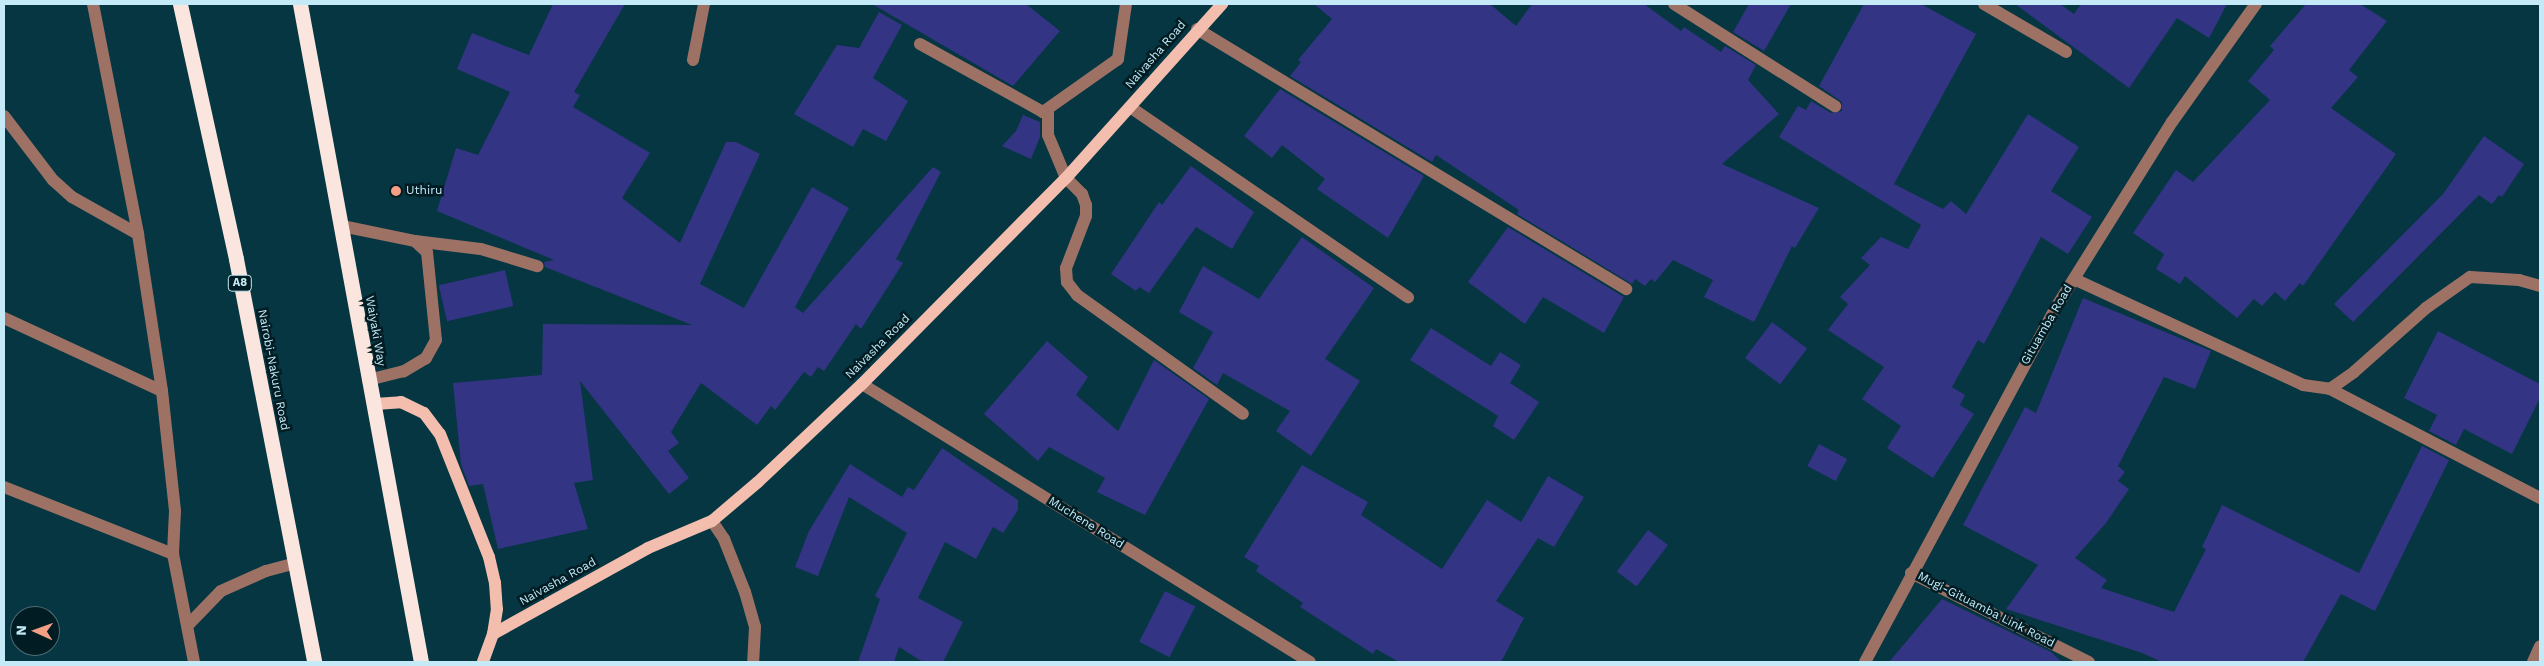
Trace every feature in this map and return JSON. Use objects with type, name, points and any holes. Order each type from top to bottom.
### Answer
[{"type":"highway","name":"Nairobi-Nakuru Road","points":[[180,4],[236,259],[314,662]]},
{"type":"highway","name":"Waiyaki Way","points":[[300,4],[421,662]]},
{"type":"main road","name":"Naivasha Road","points":[[493,634],[648,548],[712,521],[862,384],[1066,178],[1197,29],[1222,4]]},
{"type":"main road","points":[[375,404],[401,402],[424,413],[440,434],[489,557],[497,609],[493,634],[483,662]]},
{"type":"street","points":[[93,4],[138,234],[162,391],[175,511],[173,554],[194,662]]},
{"type":"street","points":[[693,60],[704,4]]},
{"type":"street","points":[[1043,112],[1118,59],[1126,4]]},
{"type":"street","points":[[1678,4],[1835,106]]},
{"type":"street","points":[[1984,4],[2066,52]]},
{"type":"street","name":"Gituamba Road","points":[[1865,662],[1911,573],[2074,280],[2172,122],[2256,4]]},
{"type":"street","points":[[1197,29],[1626,288]]},
{"type":"street","points":[[920,44],[1043,112],[1048,112],[1048,135],[1066,178],[1082,194],[1086,205],[1086,216],[1066,268],[1067,282],[1077,295],[1244,414]]},
{"type":"street","points":[[1130,107],[1408,297]]},
{"type":"street","points":[[4,116],[53,180],[72,197],[138,234]]},
{"type":"street","points":[[342,226],[415,241],[482,248],[537,266]]},
{"type":"street","points":[[368,380],[404,371],[426,358],[436,340],[427,252],[415,241]]},
{"type":"street","points":[[2330,389],[2354,372],[2426,308],[2470,277],[2519,280],[2540,286]]},
{"type":"street","points":[[2074,280],[2303,385],[2330,389],[2540,498]]},
{"type":"street","points":[[4,318],[162,391]]},
{"type":"street","name":"Muchene Road","points":[[862,384],[1310,662]]},
{"type":"street","points":[[4,487],[173,554]]},
{"type":"street","points":[[712,521],[724,539],[745,592],[755,627],[753,662]]},
{"type":"street","points":[[188,625],[220,591],[266,571],[294,564]]},
{"type":"street","name":"Mugi-Gituamba Link Road","points":[[1911,573],[2089,662]]},
{"type":"street","points":[[2533,662],[2540,646]]},
{"type":"building","points":[[553,4],[625,4],[574,92],[580,95],[573,107],[650,153],[622,198],[680,243],[726,142],[736,142],[760,154],[700,284],[744,308],[812,187],[849,208],[795,307],[803,313],[933,167],[941,172],[896,259],[903,263],[861,329],[856,324],[824,371],[818,367],[811,377],[804,372],[775,410],[771,406],[757,425],[701,383],[671,432],[679,443],[668,451],[689,478],[669,494],[580,381],[593,480],[574,483],[588,529],[498,549],[483,484],[469,486],[461,464],[453,383],[542,375],[543,324],[692,325],[545,267],[544,262],[554,260],[437,211],[456,148],[478,155],[510,92],[457,69],[472,33],[529,55]]},
{"type":"building","points":[[872,4],[1026,4],[1060,31],[1013,86]]},
{"type":"building","points":[[1314,4],[1490,4],[1516,26],[1532,4],[1644,4],[1681,31],[1684,27],[1721,52],[1725,46],[1756,65],[1748,80],[1779,114],[1722,164],[1819,208],[1795,248],[1792,246],[1754,322],[1704,297],[1713,280],[1673,260],[1655,282],[1651,279],[1645,286],[1635,279],[1632,284],[1517,214],[1519,210],[1436,155],[1432,162],[1290,76],[1301,62],[1298,60],[1332,19]]},
{"type":"building","points":[[1749,4],[1791,4],[1764,51],[1733,32]]},
{"type":"building","points":[[1864,4],[1921,4],[1976,34],[1894,184],[1943,209],[1951,201],[1966,214],[2028,114],[2079,147],[2051,191],[2092,217],[2068,254],[2041,237],[1984,344],[1978,340],[1952,387],[1965,395],[1960,405],[1974,414],[1933,478],[1887,448],[1901,426],[1862,399],[1884,367],[1828,330],[1848,304],[1840,297],[1870,265],[1861,258],[1881,237],[1908,249],[1921,225],[1779,137],[1798,106],[1806,110],[1811,101],[1831,113],[1842,111],[1842,102],[1819,86]]},
{"type":"building","points":[[2015,4],[2060,4],[2074,14],[2081,4],[2227,4],[2209,38],[2177,18],[2129,88]]},
{"type":"building","points":[[2306,4],[2360,4],[2387,21],[2349,70],[2358,77],[2331,108],[2396,154],[2303,286],[2300,283],[2285,301],[2275,292],[2262,306],[2254,299],[2237,318],[2185,276],[2180,284],[2156,269],[2164,254],[2133,233],[2176,170],[2193,182],[2270,100],[2248,81],[2274,50],[2270,46]]},
{"type":"building","points":[[879,12],[902,25],[873,78],[908,101],[886,141],[863,129],[853,147],[794,114],[837,45],[859,48]]},
{"type":"building","points":[[1280,89],[1424,176],[1388,238],[1317,189],[1325,179],[1282,145],[1272,158],[1244,136]]},
{"type":"building","points":[[1023,115],[1040,122],[1040,137],[1031,159],[1002,146],[1016,131]]},
{"type":"building","points":[[2484,136],[2524,164],[2502,197],[2499,195],[2492,204],[2479,195],[2353,322],[2334,304],[2443,194]]},
{"type":"building","points":[[1191,166],[1254,212],[1232,249],[1196,227],[1149,293],[1139,287],[1136,291],[1111,274],[1159,202],[1162,205]]},
{"type":"building","points":[[1508,227],[1624,297],[1604,333],[1543,297],[1525,324],[1468,282]]},
{"type":"building","points":[[1302,237],[1374,288],[1325,359],[1360,381],[1311,456],[1276,431],[1290,411],[1223,373],[1217,385],[1193,368],[1213,332],[1179,312],[1203,266],[1259,299]]},
{"type":"building","points":[[505,270],[513,306],[447,321],[439,285]]},
{"type":"building","points":[[2083,298],[2211,351],[2195,389],[2164,377],[2118,466],[2125,472],[2118,481],[2129,489],[2106,523],[2075,558],[2107,580],[2101,588],[2174,612],[2206,549],[2202,547],[2222,505],[2359,573],[2422,446],[2449,460],[2375,611],[2341,594],[2303,662],[2162,662],[2142,653],[2006,609],[2038,565],[1963,525],[2025,407],[2036,413]]},
{"type":"building","points":[[1772,322],[1807,348],[1780,384],[1745,358]]},
{"type":"building","points":[[1431,328],[1491,366],[1500,352],[1521,365],[1510,383],[1539,402],[1514,440],[1493,426],[1498,416],[1410,360]]},
{"type":"building","points":[[2438,331],[2540,384],[2540,398],[2512,454],[2464,429],[2456,445],[2429,431],[2437,415],[2404,398]]},
{"type":"building","points":[[1047,341],[1088,377],[1076,395],[1118,431],[1154,360],[1209,399],[1145,515],[1097,492],[1105,478],[1049,447],[1038,461],[984,414]]},
{"type":"building","points":[[1819,444],[1847,459],[1836,481],[1807,466]]},
{"type":"building","points":[[942,448],[1018,500],[1018,510],[1003,533],[993,527],[976,559],[945,542],[918,598],[963,622],[943,662],[923,662],[899,647],[894,662],[858,662],[880,599],[875,596],[907,533],[849,497],[818,576],[795,567],[809,531],[850,464],[902,497],[908,487],[914,490]]},
{"type":"building","points":[[1302,465],[1368,502],[1361,515],[1442,569],[1487,500],[1521,522],[1548,476],[1584,497],[1554,547],[1538,538],[1496,601],[1524,618],[1501,662],[1399,662],[1376,649],[1373,654],[1300,607],[1303,603],[1256,571],[1259,566],[1244,557]]},
{"type":"building","points":[[1648,530],[1668,545],[1637,587],[1617,572]]},
{"type":"building","points":[[1165,591],[1195,606],[1169,657],[1139,642]]},
{"type":"building","points":[[1942,599],[2051,652],[2062,662],[1889,662]]},
{"type":"place","name":"Uthiru","points":[[396,191]]}]
